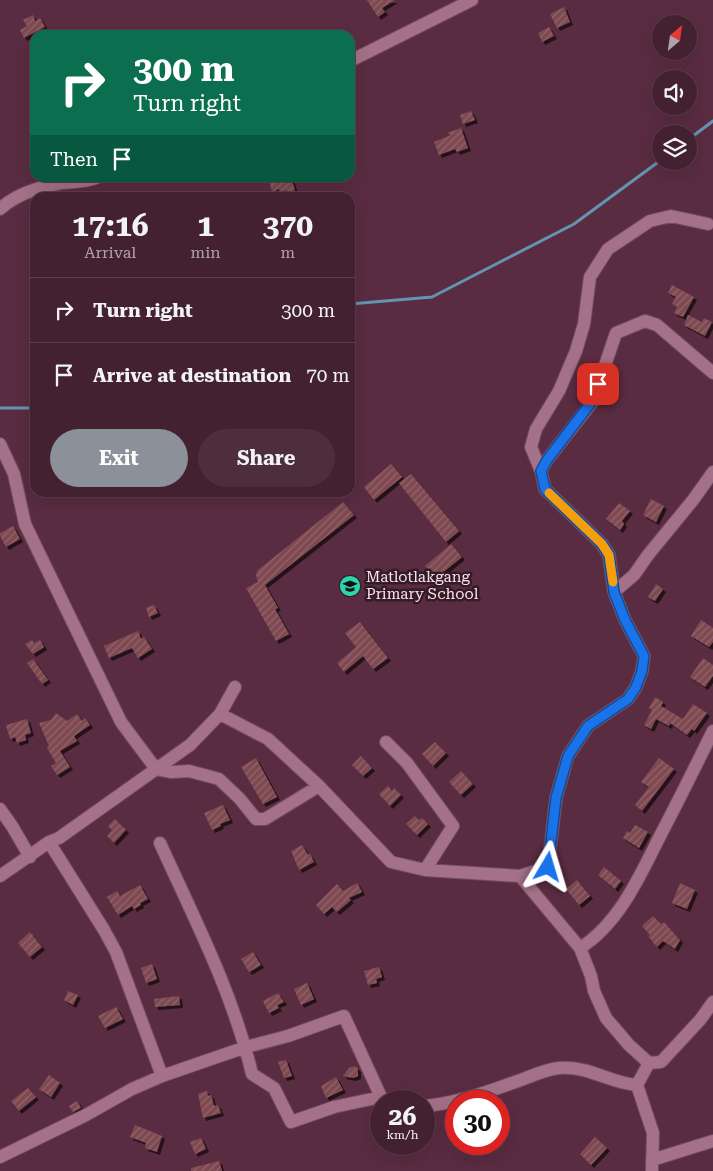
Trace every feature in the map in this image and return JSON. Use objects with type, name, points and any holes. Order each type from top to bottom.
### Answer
[{"type":"street","points":[[355,58],[472,0]]},
{"type":"street","points":[[0,209],[7,202],[32,190],[74,182]]},
{"type":"street","points":[[220,714],[268,739],[318,786],[391,862],[425,870],[520,876],[548,867],[556,798],[568,756],[588,726],[628,699],[636,687],[642,671],[644,656],[625,620],[614,592],[609,555],[602,544],[545,489],[541,471],[531,447],[536,429],[559,391],[576,351],[584,324],[590,277],[608,249],[650,221],[671,216],[708,224]]},
{"type":"street","points":[[541,471],[547,460],[593,400],[616,333],[645,321],[657,324],[713,372]]},
{"type":"street","points":[[0,444],[14,474],[25,524],[122,722],[156,768],[172,772],[189,772],[219,779],[240,799],[256,819],[265,819],[318,786]]},
{"type":"street","points":[[614,592],[634,575],[713,472]]},
{"type":"street","points":[[0,876],[49,842],[59,838],[190,745],[220,714],[235,687]]},
{"type":"street","points":[[580,948],[592,940],[611,920],[640,878],[713,731]]},
{"type":"street","points":[[386,742],[407,763],[453,826],[425,870]]},
{"type":"street","points":[[0,808],[30,857]]},
{"type":"street","points":[[49,842],[116,952],[162,1076]]},
{"type":"street","points":[[160,843],[198,924],[225,988],[246,1047],[252,1074],[274,1088],[291,1122],[334,1107],[370,1102]]},
{"type":"street","points":[[520,876],[580,948],[591,976],[594,991],[606,1018],[630,1045],[650,1063],[661,1062],[700,1020],[713,1002]]},
{"type":"street","points":[[0,1157],[86,1115],[132,1089],[162,1076],[344,1016],[382,1090]]},
{"type":"street","points":[[650,1063],[637,1085],[653,1133],[652,1165],[713,1141]]},
{"type":"street","points":[[435,1104],[457,1101],[546,1070],[561,1068],[586,1070],[626,1084],[637,1085]]},
{"type":"building","points":[[367,0],[395,0],[382,8],[385,12],[378,17]]},
{"type":"building","points":[[564,7],[570,22],[557,28],[550,14]]},
{"type":"building","points":[[33,15],[35,21],[40,18],[45,27],[39,30],[30,30],[30,35],[24,38],[20,30],[27,26],[23,20]]},
{"type":"building","points":[[549,27],[554,36],[542,42],[538,33]]},
{"type":"building","points":[[471,111],[475,120],[463,124],[460,115]]},
{"type":"building","points":[[461,128],[468,148],[457,152],[455,149],[439,155],[434,142],[451,135],[447,133]]},
{"type":"building","points":[[269,182],[292,182],[295,190],[280,192],[279,189],[272,192]]},
{"type":"building","points":[[672,285],[694,297],[683,317],[674,313],[677,307],[672,304],[676,297],[668,293]]},
{"type":"building","points":[[688,315],[702,322],[704,318],[712,322],[705,336],[684,325]]},
{"type":"building","points":[[391,464],[402,477],[374,500],[364,487]]},
{"type":"building","points":[[411,474],[459,531],[446,542],[399,483]]},
{"type":"building","points":[[651,499],[664,506],[656,522],[643,515]]},
{"type":"building","points":[[343,502],[354,515],[265,585],[278,608],[275,609],[289,634],[276,641],[246,588],[258,582],[256,575],[258,570]]},
{"type":"building","points":[[619,503],[630,511],[622,521],[624,524],[620,530],[606,519]]},
{"type":"building","points":[[13,526],[20,539],[6,547],[0,533]]},
{"type":"building","points":[[451,544],[462,557],[436,578],[425,566]]},
{"type":"building","points":[[656,584],[663,589],[655,601],[648,597]]},
{"type":"building","points":[[154,605],[158,613],[149,617],[146,608]]},
{"type":"building","points":[[701,620],[713,628],[713,642],[709,647],[691,636]]},
{"type":"building","points":[[360,622],[388,658],[373,669],[363,656],[344,672],[337,663],[356,647],[345,633]]},
{"type":"building","points":[[138,631],[141,639],[144,637],[152,649],[138,658],[132,648],[109,658],[104,646]]},
{"type":"building","points":[[32,640],[34,643],[40,640],[44,647],[33,654],[25,644]]},
{"type":"building","points":[[703,658],[713,665],[713,676],[705,687],[690,677]]},
{"type":"building","points":[[33,659],[48,680],[42,684],[27,663]]},
{"type":"building","points":[[655,697],[663,702],[661,706],[683,719],[693,704],[707,713],[694,731],[692,729],[687,735],[670,723],[669,726],[656,719],[651,729],[644,725],[652,710],[649,708]]},
{"type":"building","points":[[56,713],[67,721],[77,714],[82,721],[85,718],[90,725],[74,736],[77,741],[60,751],[70,767],[57,775],[51,766],[56,763],[47,748],[49,746],[39,723],[51,720]]},
{"type":"building","points":[[27,719],[31,733],[25,735],[26,740],[17,743],[15,737],[10,739],[6,725]]},
{"type":"building","points":[[435,742],[446,753],[433,766],[422,754]]},
{"type":"building","points":[[361,756],[372,768],[363,776],[352,765]]},
{"type":"building","points":[[256,758],[277,797],[263,804],[241,767]]},
{"type":"building","points":[[659,758],[674,769],[642,811],[635,805],[649,787],[641,782]]},
{"type":"building","points":[[461,771],[473,784],[461,795],[449,782]]},
{"type":"building","points":[[388,786],[392,791],[394,788],[401,795],[390,806],[379,794]]},
{"type":"building","points":[[223,805],[230,820],[212,830],[204,813]]},
{"type":"building","points":[[415,816],[419,820],[422,818],[428,824],[417,835],[406,824]]},
{"type":"building","points":[[115,819],[126,830],[114,843],[107,836],[112,830],[108,826]]},
{"type":"building","points":[[635,825],[648,832],[639,848],[623,838],[627,831],[630,833]]},
{"type":"building","points":[[302,845],[314,862],[299,870],[291,851]]},
{"type":"building","points":[[604,867],[621,881],[615,889],[598,875]]},
{"type":"building","points":[[577,880],[590,896],[579,905],[566,889]]},
{"type":"building","points":[[357,883],[362,892],[349,898],[351,900],[337,912],[332,907],[324,914],[316,905],[337,884],[343,891]]},
{"type":"building","points":[[680,883],[695,890],[687,909],[672,903]]},
{"type":"building","points":[[140,885],[148,899],[134,909],[132,906],[118,915],[107,897],[117,891],[120,896]]},
{"type":"building","points":[[653,916],[661,924],[664,922],[680,940],[675,949],[663,941],[657,947],[648,936],[650,935],[642,926]]},
{"type":"building","points":[[30,932],[42,947],[30,957],[18,943]]},
{"type":"building","points":[[253,952],[261,965],[249,972],[241,959]]},
{"type":"building","points":[[152,964],[157,979],[146,983],[141,968]]},
{"type":"building","points":[[379,967],[382,977],[376,979],[377,983],[368,985],[364,971]]},
{"type":"building","points":[[307,983],[314,999],[301,1005],[294,989]]},
{"type":"building","points":[[68,991],[78,995],[73,1005],[64,1000]]},
{"type":"building","points":[[278,993],[284,1002],[277,1005],[279,1008],[269,1013],[263,1001]]},
{"type":"building","points":[[179,996],[180,1005],[155,1007],[154,999]]},
{"type":"building","points":[[116,1007],[123,1019],[105,1028],[98,1016]]},
{"type":"building","points":[[286,1060],[292,1076],[284,1078],[278,1062]]},
{"type":"building","points":[[355,1066],[358,1069],[358,1076],[353,1078],[343,1076],[349,1068]]},
{"type":"building","points":[[49,1075],[60,1083],[51,1097],[39,1089]]},
{"type":"building","points":[[336,1077],[343,1090],[326,1098],[321,1086]]},
{"type":"building","points":[[28,1088],[36,1097],[19,1111],[11,1101]]},
{"type":"building","points":[[207,1091],[208,1096],[211,1095],[214,1106],[218,1105],[221,1113],[203,1118],[198,1094]]},
{"type":"building","points":[[77,1101],[81,1108],[73,1112],[69,1106]]},
{"type":"building","points":[[135,1125],[162,1136],[157,1152],[145,1148],[146,1143],[130,1137]]},
{"type":"building","points":[[595,1137],[607,1148],[591,1165],[580,1154]]},
{"type":"building","points":[[201,1138],[206,1149],[195,1154],[190,1142]]},
{"type":"building","points":[[219,1161],[222,1171],[191,1171],[191,1168]]},
{"type":"waterway","points":[[697,133],[713,121]]},
{"type":"waterway","points":[[355,304],[432,297],[574,224],[652,167]]},
{"type":"waterway","points":[[0,408],[30,408]]},
{"type":"slow traffic","points":[[549,493],[602,544],[609,555],[613,582]]},
{"type":"place","name":"Matlotlakgang Primary School","points":[[350,586]]},
{"type":"route","points":[[548,867],[556,798],[568,756],[588,726],[628,699],[636,687],[642,671],[644,656],[625,620],[614,592],[609,555],[602,544],[545,489],[541,471],[547,460],[593,400],[598,384]]}]
